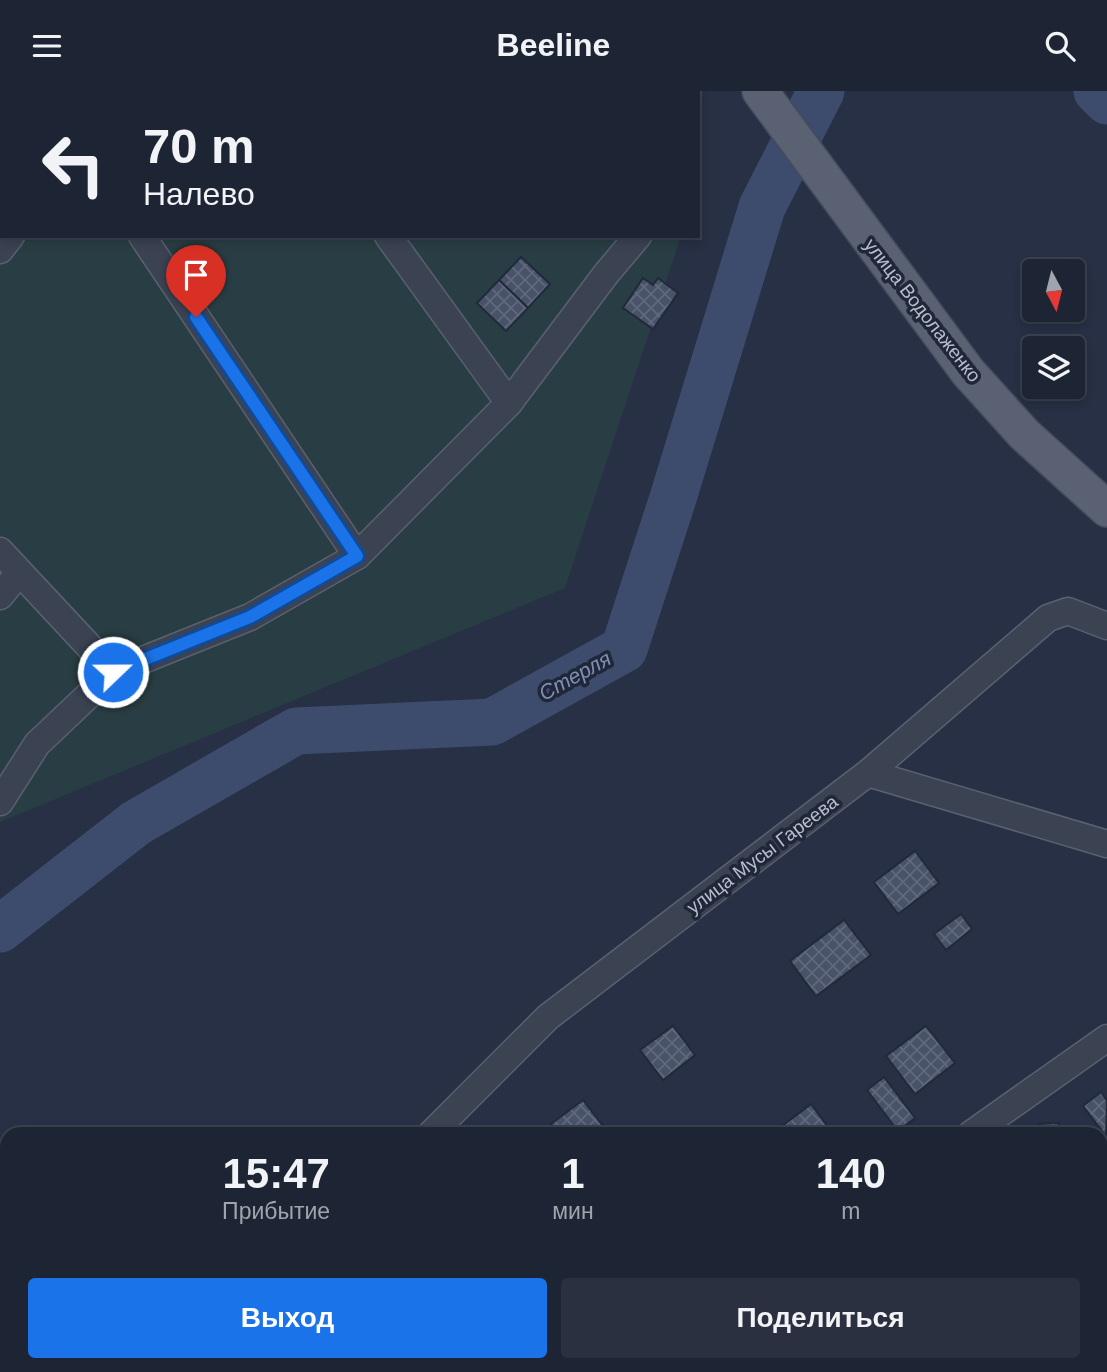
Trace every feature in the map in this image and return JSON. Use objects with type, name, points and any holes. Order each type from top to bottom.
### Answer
[{"type":"main road","name":"улица Водолаженко","points":[[760,91],[968,372],[1024,434],[1107,509]]},
{"type":"street","points":[[143,238],[357,556]]},
{"type":"street","points":[[389,238],[509,403]]},
{"type":"street","points":[[0,802],[37,744],[113,672],[250,617],[357,556],[509,403],[636,238]]},
{"type":"street","points":[[0,551],[113,672]]},
{"type":"street","points":[[0,596],[19,573]]},
{"type":"street","name":"улица Мусы Гареева","points":[[438,1127],[548,1017],[868,773],[1048,618],[1068,611],[1107,626]]},
{"type":"street","points":[[868,773],[1107,844]]},
{"type":"street","points":[[981,1127],[1107,1038]]},
{"type":"green space","points":[[0,238],[680,238],[565,588],[0,822]]},
{"type":"building","points":[[521,257],[550,284],[528,308],[499,280]]},
{"type":"building","points":[[643,278],[653,285],[658,278],[678,293],[653,329],[623,308]]},
{"type":"building","points":[[499,280],[528,308],[506,331],[477,303]]},
{"type":"building","points":[[915,851],[939,883],[898,914],[874,882]]},
{"type":"building","points":[[961,914],[972,929],[946,950],[934,934]]},
{"type":"building","points":[[844,920],[871,955],[816,996],[790,961]]},
{"type":"building","points":[[673,1026],[695,1055],[663,1080],[640,1050]]},
{"type":"building","points":[[926,1026],[955,1063],[915,1094],[886,1056]]},
{"type":"building","points":[[884,1077],[915,1118],[903,1127],[895,1127],[867,1090]]},
{"type":"building","points":[[1101,1092],[1107,1101],[1106,1127],[1099,1127],[1083,1106]]},
{"type":"building","points":[[583,1100],[604,1127],[553,1127],[551,1124]]},
{"type":"building","points":[[811,1104],[828,1127],[781,1127]]},
{"type":"building","points":[[1059,1123],[1059,1127],[1038,1127],[1038,1124]]},
{"type":"waterway","name":"Стерля","points":[[0,929],[136,823],[296,731],[492,722],[624,649],[762,207],[821,91]]},
{"type":"waterway","name":"Стерля","points":[[1097,91],[1107,101]]},
{"type":"route","points":[[113,672],[250,617],[357,556],[196,317]]}]
